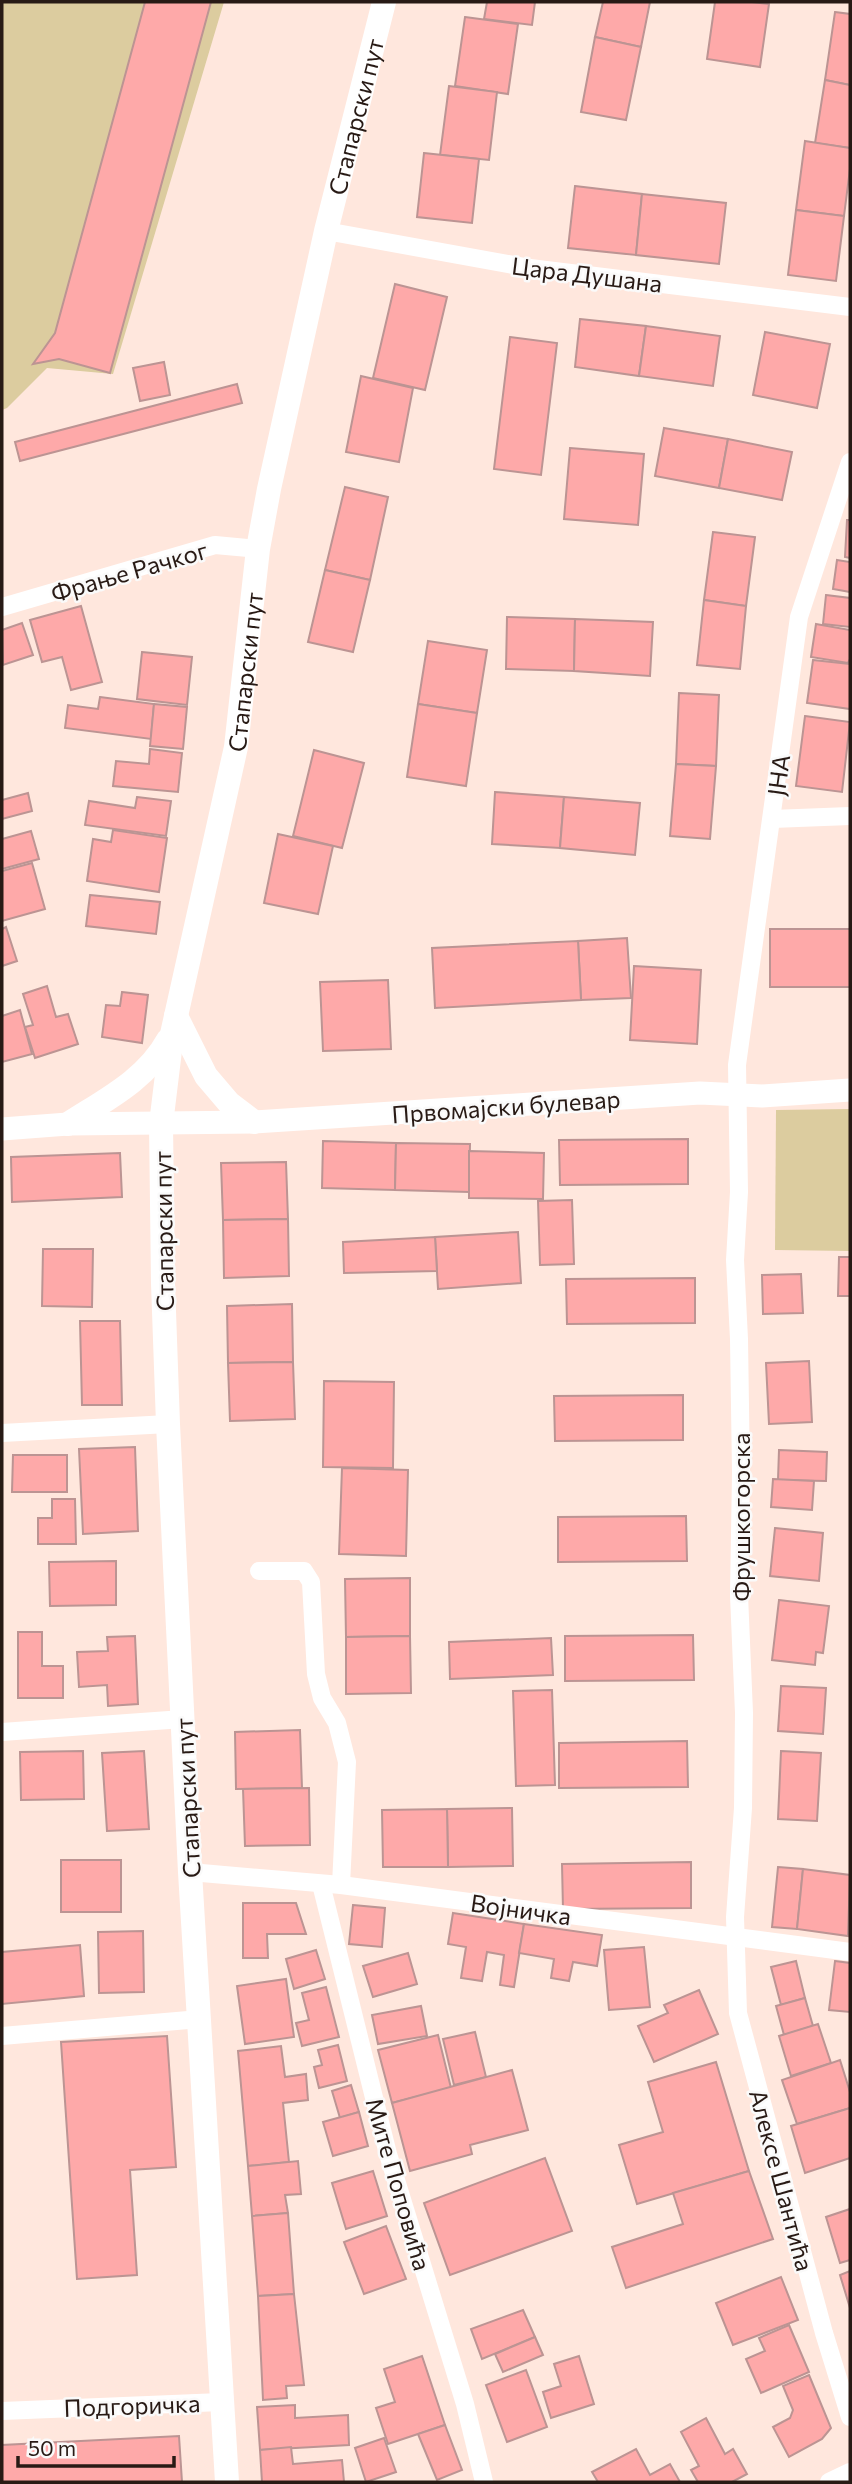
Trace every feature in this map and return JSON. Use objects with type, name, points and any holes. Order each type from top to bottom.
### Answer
[{"type":"main road","name":"Стапарски пут","points":[[227,2482],[190,1872],[168,1424],[163,1283],[162,1124],[174,1025],[236,747],[258,549],[326,231],[384,2]]},
{"type":"main road","points":[[174,1025],[206,1076],[229,1103],[254,1122]]},
{"type":"main road","points":[[68,1124],[143,1074],[157,1060],[174,1025]]},
{"type":"street","name":"Цара Душана","points":[[326,231],[530,268],[850,307]]},
{"type":"street","name":"ЈНА","points":[[737,1096],[737,1065],[799,617],[850,462]]},
{"type":"street","name":"Фрање Рачког","points":[[2,607],[215,545],[258,549]]},
{"type":"street","points":[[772,819],[850,817]]},
{"type":"street","name":"Првомајски булевар","points":[[2,1129],[68,1124],[254,1122],[700,1093],[737,1096],[850,1090]]},
{"type":"street","name":"Фрушкогорска","points":[[735,1939],[743,1808],[744,1713],[738,1595],[741,1473],[735,1261],[739,1192],[737,1096]]},
{"type":"street","points":[[2,1433],[168,1424]]},
{"type":"street","points":[[259,1571],[304,1571],[311,1582],[316,1674],[322,1698],[337,1723],[347,1762],[341,1885]]},
{"type":"street","points":[[2,1732],[183,1719]]},
{"type":"street","name":"Војничка","points":[[190,1872],[341,1885],[735,1939],[850,1952]]},
{"type":"street","name":"Мите Поповића","points":[[321,1884],[388,2154],[465,2404],[484,2482]]},
{"type":"street","name":"Алексе Шантића","points":[[735,1939],[738,2013],[824,2333],[850,2417]]},
{"type":"street","points":[[2,2036],[200,2019]]},
{"type":"street","name":"Подгоричка","points":[[2,2411],[221,2402]]},
{"type":"street","points":[[829,2482],[850,2472]]},
{"type":"shaded area","points":[[2,2],[224,2],[113,374],[47,368],[2,410]]},
{"type":"shaded area","points":[[850,1109],[850,1251],[775,1250],[776,1110]]},
{"type":"building","points":[[145,2],[211,2],[110,373],[59,359],[33,364],[55,333]]},
{"type":"building","points":[[487,2],[535,2],[532,25],[484,19]]},
{"type":"building","points":[[603,2],[650,2],[641,47],[595,37]]},
{"type":"building","points":[[715,2],[769,4],[760,67],[707,59]]},
{"type":"building","points":[[835,12],[850,14],[850,85],[825,80]]},
{"type":"building","points":[[465,17],[518,24],[508,94],[455,86]]},
{"type":"building","points":[[595,37],[641,47],[626,120],[581,112]]},
{"type":"building","points":[[825,80],[850,85],[850,148],[815,143]]},
{"type":"building","points":[[449,86],[497,92],[489,160],[440,155]]},
{"type":"building","points":[[805,141],[850,148],[844,216],[796,210]]},
{"type":"building","points":[[424,153],[479,159],[472,223],[417,217]]},
{"type":"building","points":[[575,186],[642,194],[636,255],[568,248]]},
{"type":"building","points":[[642,194],[726,203],[719,264],[636,255]]},
{"type":"building","points":[[796,210],[844,216],[836,281],[788,275]]},
{"type":"building","points":[[395,284],[447,297],[425,390],[373,378]]},
{"type":"building","points":[[580,319],[646,326],[639,376],[575,367]]},
{"type":"building","points":[[646,326],[720,336],[713,386],[639,376]]},
{"type":"building","points":[[765,332],[830,344],[817,408],[753,395]]},
{"type":"building","points":[[510,337],[557,343],[541,475],[494,469]]},
{"type":"building","points":[[164,362],[170,395],[140,401],[133,368]]},
{"type":"building","points":[[361,376],[413,388],[399,462],[346,452]]},
{"type":"building","points":[[237,384],[242,403],[20,461],[15,442]]},
{"type":"building","points":[[664,428],[728,439],[719,488],[655,476]]},
{"type":"building","points":[[728,439],[792,452],[782,500],[719,488]]},
{"type":"building","points":[[570,448],[644,454],[638,525],[564,519]]},
{"type":"building","points":[[345,487],[388,497],[370,580],[325,570]]},
{"type":"building","points":[[847,520],[850,520],[850,558],[845,557]]},
{"type":"building","points":[[713,532],[755,537],[746,606],[704,600]]},
{"type":"building","points":[[837,560],[850,562],[850,592],[833,589]]},
{"type":"building","points":[[325,570],[370,580],[353,652],[308,642]]},
{"type":"building","points":[[826,595],[850,598],[850,627],[823,624]]},
{"type":"building","points":[[704,600],[746,606],[740,669],[697,665]]},
{"type":"building","points":[[81,606],[102,682],[71,690],[62,657],[42,662],[30,620]]},
{"type":"building","points":[[507,617],[575,619],[574,671],[506,669]]},
{"type":"building","points":[[575,619],[653,622],[650,676],[574,671]]},
{"type":"building","points":[[22,623],[33,655],[3,665],[2,630]]},
{"type":"building","points":[[816,624],[850,630],[848,663],[811,657]]},
{"type":"building","points":[[428,641],[487,650],[477,713],[418,704]]},
{"type":"building","points":[[142,652],[192,657],[187,705],[137,699]]},
{"type":"building","points":[[813,660],[850,664],[850,709],[807,703]]},
{"type":"building","points":[[679,693],[719,695],[716,766],[676,764]]},
{"type":"building","points":[[100,697],[154,704],[151,739],[65,728],[68,705],[98,709]]},
{"type":"building","points":[[154,704],[187,707],[183,749],[150,746]]},
{"type":"building","points":[[418,704],[477,713],[466,786],[407,777]]},
{"type":"building","points":[[805,716],[850,722],[842,792],[796,786]]},
{"type":"building","points":[[150,749],[182,753],[178,792],[113,786],[116,761],[149,764]]},
{"type":"building","points":[[314,750],[364,763],[342,848],[293,836]]},
{"type":"building","points":[[676,764],[716,766],[710,839],[670,836]]},
{"type":"building","points":[[495,792],[564,797],[560,848],[492,844]]},
{"type":"building","points":[[28,793],[32,811],[2,819],[2,800]]},
{"type":"building","points":[[137,797],[171,801],[166,836],[85,825],[89,801],[135,808]]},
{"type":"building","points":[[564,797],[640,803],[635,855],[560,848]]},
{"type":"building","points":[[113,830],[167,838],[159,892],[87,881],[93,839],[111,842]]},
{"type":"building","points":[[31,831],[39,859],[2,869],[2,839]]},
{"type":"building","points":[[278,834],[333,846],[318,914],[264,903]]},
{"type":"building","points":[[32,863],[45,909],[2,921],[2,871]]},
{"type":"building","points":[[90,895],[160,902],[156,934],[86,926]]},
{"type":"building","points":[[6,927],[17,961],[2,966],[2,929]]},
{"type":"building","points":[[770,929],[850,929],[850,987],[770,987]]},
{"type":"building","points":[[627,938],[631,998],[581,1000],[578,941]]},
{"type":"building","points":[[578,941],[581,1000],[435,1008],[432,948]]},
{"type":"building","points":[[634,966],[701,970],[697,1044],[630,1040]]},
{"type":"building","points":[[388,980],[391,1049],[323,1051],[320,982]]},
{"type":"building","points":[[47,986],[56,1017],[68,1014],[78,1044],[35,1058],[25,1027],[33,1025],[23,994]]},
{"type":"building","points":[[122,992],[148,995],[142,1043],[102,1037],[106,1005],[120,1006]]},
{"type":"building","points":[[20,1010],[32,1054],[2,1062],[2,1016]]},
{"type":"building","points":[[688,1139],[688,1184],[560,1185],[559,1140]]},
{"type":"building","points":[[323,1141],[396,1143],[395,1190],[322,1188]]},
{"type":"building","points":[[396,1143],[470,1144],[469,1192],[395,1190]]},
{"type":"building","points":[[469,1151],[544,1153],[543,1199],[469,1198]]},
{"type":"building","points":[[120,1153],[122,1197],[12,1202],[11,1157]]},
{"type":"building","points":[[286,1162],[288,1219],[223,1220],[221,1163]]},
{"type":"building","points":[[572,1200],[574,1264],[540,1265],[538,1201]]},
{"type":"building","points":[[288,1219],[289,1276],[224,1278],[223,1220]]},
{"type":"building","points":[[518,1232],[521,1283],[438,1289],[435,1237]]},
{"type":"building","points":[[435,1237],[437,1271],[344,1273],[343,1242]]},
{"type":"building","points":[[43,1249],[93,1249],[92,1307],[42,1306]]},
{"type":"building","points":[[839,1257],[850,1257],[850,1296],[838,1296]]},
{"type":"building","points":[[801,1274],[803,1313],[763,1314],[762,1275]]},
{"type":"building","points":[[695,1278],[695,1323],[567,1324],[566,1279]]},
{"type":"building","points":[[292,1304],[293,1362],[228,1363],[227,1306]]},
{"type":"building","points":[[80,1321],[120,1321],[122,1405],[82,1405]]},
{"type":"building","points":[[809,1361],[812,1422],[769,1424],[766,1363]]},
{"type":"building","points":[[293,1362],[295,1419],[230,1421],[228,1363]]},
{"type":"building","points":[[324,1381],[394,1382],[393,1468],[323,1467]]},
{"type":"building","points":[[683,1395],[683,1440],[555,1441],[554,1396]]},
{"type":"building","points":[[135,1447],[138,1531],[83,1534],[79,1449]]},
{"type":"building","points":[[779,1450],[827,1452],[826,1481],[778,1480]]},
{"type":"building","points":[[13,1455],[67,1455],[67,1492],[12,1492]]},
{"type":"building","points":[[342,1468],[408,1470],[406,1556],[339,1554]]},
{"type":"building","points":[[773,1479],[814,1481],[812,1510],[771,1507]]},
{"type":"building","points":[[52,1499],[75,1499],[76,1544],[38,1544],[38,1518],[52,1518]]},
{"type":"building","points":[[686,1516],[687,1561],[558,1562],[558,1517]]},
{"type":"building","points":[[775,1528],[823,1533],[819,1581],[770,1576]]},
{"type":"building","points":[[116,1561],[116,1605],[50,1606],[49,1562]]},
{"type":"building","points":[[410,1578],[410,1636],[346,1637],[345,1579]]},
{"type":"building","points":[[779,1600],[829,1606],[823,1653],[816,1652],[815,1665],[772,1660]]},
{"type":"building","points":[[18,1632],[42,1632],[42,1666],[63,1666],[63,1698],[18,1698]]},
{"type":"building","points":[[693,1635],[694,1680],[565,1681],[565,1636]]},
{"type":"building","points":[[135,1636],[138,1704],[108,1706],[107,1685],[79,1687],[77,1652],[108,1651],[107,1637]]},
{"type":"building","points":[[410,1636],[411,1693],[346,1694],[346,1637]]},
{"type":"building","points":[[551,1638],[553,1675],[450,1679],[449,1642]]},
{"type":"building","points":[[781,1686],[826,1688],[823,1734],[778,1731]]},
{"type":"building","points":[[552,1690],[555,1785],[516,1786],[513,1691]]},
{"type":"building","points":[[300,1730],[302,1788],[236,1789],[235,1732]]},
{"type":"building","points":[[687,1741],[688,1787],[559,1788],[559,1743]]},
{"type":"building","points":[[83,1751],[84,1799],[21,1800],[20,1752]]},
{"type":"building","points":[[144,1751],[149,1829],[107,1831],[102,1753]]},
{"type":"building","points":[[781,1751],[821,1753],[817,1821],[778,1819]]},
{"type":"building","points":[[309,1788],[310,1845],[245,1846],[243,1789]]},
{"type":"building","points":[[512,1808],[513,1866],[448,1867],[447,1809]]},
{"type":"building","points":[[447,1809],[448,1867],[383,1867],[382,1810]]},
{"type":"building","points":[[61,1860],[121,1860],[121,1912],[61,1912]]},
{"type":"building","points":[[691,1862],[691,1908],[563,1909],[562,1864]]},
{"type":"building","points":[[778,1867],[803,1869],[797,1929],[772,1927]]},
{"type":"building","points":[[803,1869],[850,1875],[848,1936],[797,1929]]},
{"type":"building","points":[[243,1903],[296,1903],[306,1934],[267,1934],[268,1958],[243,1958]]},
{"type":"building","points":[[353,1905],[385,1908],[382,1947],[349,1944]]},
{"type":"building","points":[[453,1913],[524,1924],[514,1987],[500,1985],[504,1955],[487,1952],[482,1981],[461,1978],[466,1947],[448,1944]]},
{"type":"building","points":[[524,1924],[602,1935],[597,1966],[573,1962],[569,1981],[551,1978],[554,1959],[519,1953]]},
{"type":"building","points":[[143,1931],[144,1992],[99,1993],[98,1932]]},
{"type":"building","points":[[80,1945],[84,1996],[2,2004],[2,1952]]},
{"type":"building","points":[[644,1947],[650,2007],[609,2010],[604,1950]]},
{"type":"building","points":[[316,1950],[325,1979],[294,1989],[286,1959]]},
{"type":"building","points":[[408,1953],[417,1984],[373,1997],[363,1966]]},
{"type":"building","points":[[796,1961],[805,1998],[781,2005],[771,1967]]},
{"type":"building","points":[[835,1961],[850,1963],[850,2012],[829,2010]]},
{"type":"building","points":[[286,1979],[294,2037],[245,2044],[237,1986]]},
{"type":"building","points":[[326,1987],[339,2037],[302,2046],[296,2023],[309,2020],[302,1993]]},
{"type":"building","points":[[699,1990],[718,2034],[654,2062],[638,2026],[668,2013],[664,2005]]},
{"type":"building","points":[[805,1998],[813,2026],[784,2035],[776,2006]]},
{"type":"building","points":[[421,2006],[427,2036],[378,2044],[372,2015]]},
{"type":"building","points":[[818,2024],[831,2063],[791,2076],[779,2036]]},
{"type":"building","points":[[475,2032],[486,2077],[454,2085],[443,2039]]},
{"type":"building","points":[[438,2035],[451,2088],[392,2103],[378,2050]]},
{"type":"building","points":[[167,2036],[176,2167],[130,2170],[137,2275],[77,2279],[61,2042]]},
{"type":"building","points":[[338,2045],[347,2081],[319,2088],[314,2067],[322,2065],[318,2050]]},
{"type":"building","points":[[281,2046],[285,2077],[306,2074],[308,2100],[283,2103],[289,2162],[248,2166],[238,2051]]},
{"type":"building","points":[[840,2060],[850,2092],[850,2108],[797,2124],[782,2080]]},
{"type":"building","points":[[716,2062],[749,2171],[637,2204],[619,2145],[663,2132],[648,2082]]},
{"type":"building","points":[[512,2070],[528,2130],[470,2145],[472,2154],[410,2171],[392,2103]]},
{"type":"building","points":[[351,2085],[359,2112],[340,2118],[332,2091]]},
{"type":"building","points":[[850,2108],[850,2158],[805,2173],[791,2126]]},
{"type":"building","points":[[359,2112],[368,2146],[333,2156],[323,2122]]},
{"type":"building","points":[[545,2158],[572,2231],[450,2275],[424,2203]]},
{"type":"building","points":[[298,2161],[301,2194],[285,2195],[288,2213],[252,2216],[248,2166]]},
{"type":"building","points":[[373,2171],[387,2216],[346,2229],[332,2183]]},
{"type":"building","points":[[749,2171],[773,2239],[626,2288],[612,2247],[683,2224],[673,2193]]},
{"type":"building","points":[[850,2209],[850,2260],[840,2263],[826,2217]]},
{"type":"building","points":[[288,2213],[294,2294],[258,2296],[252,2216]]},
{"type":"building","points":[[386,2226],[406,2279],[364,2294],[344,2242]]},
{"type":"building","points":[[850,2271],[850,2308],[840,2275]]},
{"type":"building","points":[[781,2277],[798,2320],[733,2345],[716,2303]]},
{"type":"building","points":[[294,2294],[304,2385],[286,2386],[287,2398],[263,2400],[258,2296]]},
{"type":"building","points":[[523,2310],[535,2337],[482,2359],[471,2329]]},
{"type":"building","points":[[789,2325],[809,2372],[761,2393],[746,2359],[765,2351],[759,2338]]},
{"type":"building","points":[[535,2337],[543,2355],[503,2372],[495,2354]]},
{"type":"building","points":[[422,2356],[445,2425],[388,2444],[376,2408],[395,2402],[384,2369]]},
{"type":"building","points":[[579,2356],[594,2404],[551,2418],[543,2392],[561,2386],[554,2364]]},
{"type":"building","points":[[526,2370],[547,2427],[507,2442],[486,2385]]},
{"type":"building","points":[[809,2375],[831,2428],[822,2439],[789,2457],[773,2427],[790,2418],[793,2410],[783,2386]]},
{"type":"building","points":[[295,2405],[295,2418],[348,2415],[349,2445],[260,2450],[257,2407]]},
{"type":"building","points":[[706,2418],[725,2454],[733,2449],[747,2474],[732,2482],[698,2482],[691,2470],[699,2466],[681,2432]]},
{"type":"building","points":[[445,2425],[462,2470],[437,2480],[418,2434]]},
{"type":"building","points":[[179,2436],[182,2482],[2,2482],[2,2445]]},
{"type":"building","points":[[384,2438],[396,2472],[366,2482],[355,2448]]},
{"type":"building","points":[[291,2447],[293,2464],[342,2460],[344,2482],[262,2482],[260,2450]]},
{"type":"building","points":[[636,2449],[650,2475],[670,2464],[680,2482],[598,2482],[592,2472]]}]
